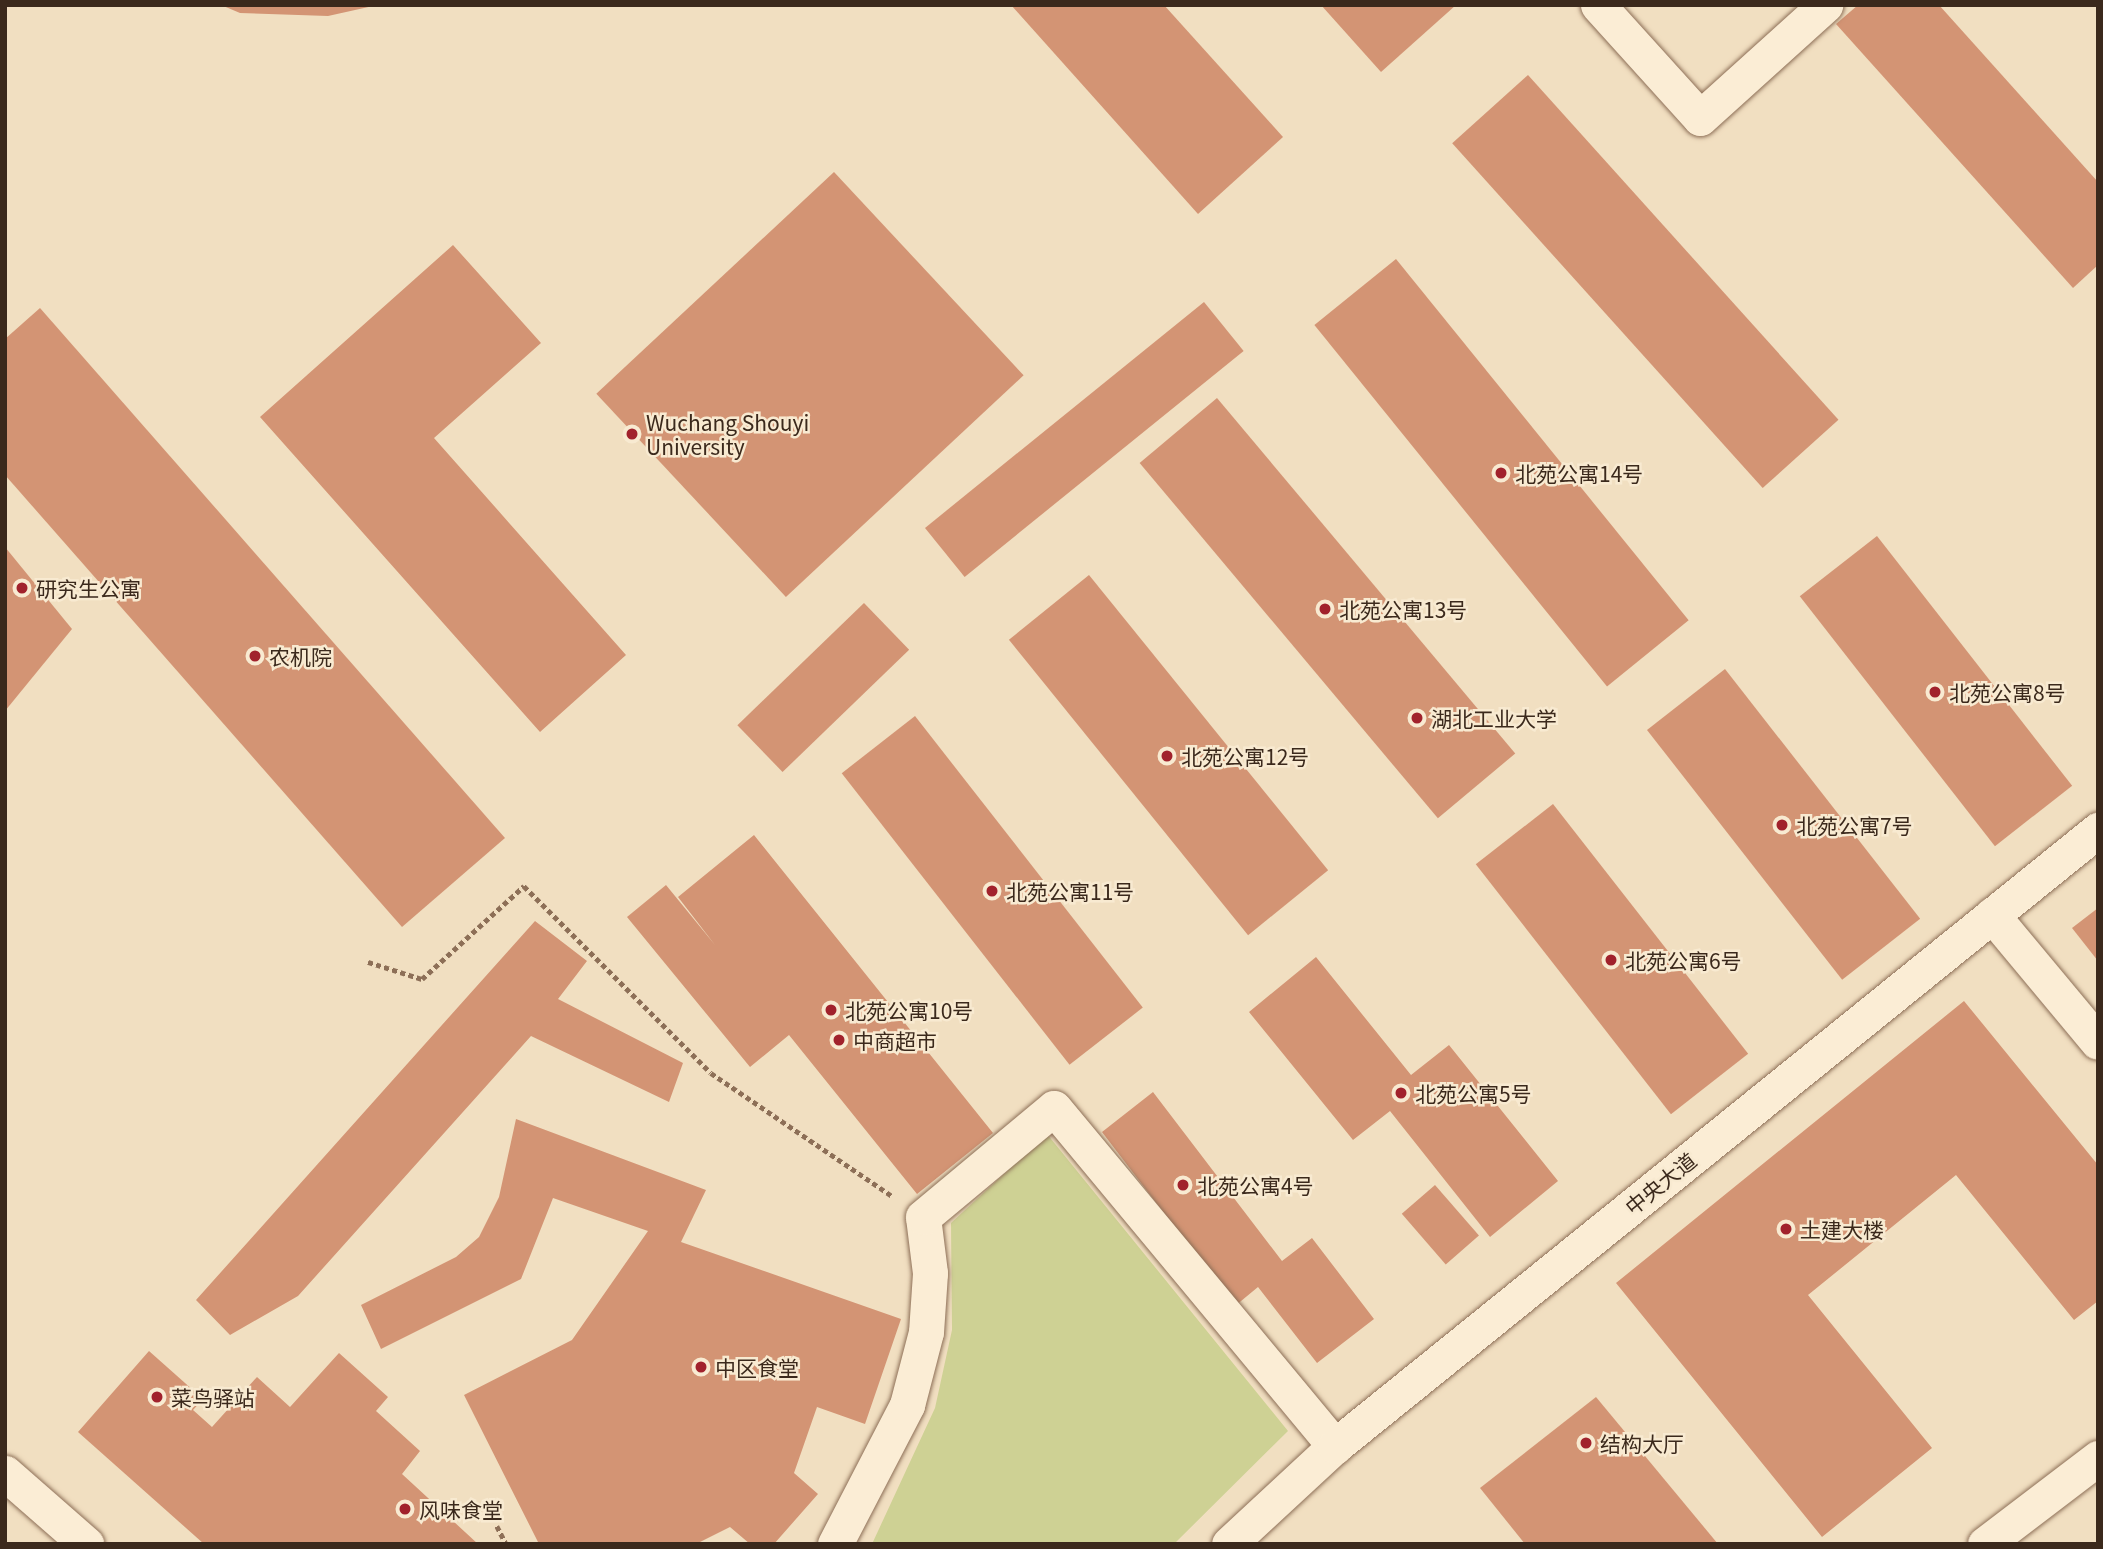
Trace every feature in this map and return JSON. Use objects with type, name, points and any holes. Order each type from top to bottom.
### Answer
[{"type":"street","points":[[1598,5],[1700,118],[1825,5]]},
{"type":"street","name":"中央大道","points":[[1228,1544],[1335,1446],[2098,831]]},
{"type":"street","points":[[1993,915],[2098,1042]]},
{"type":"street","points":[[835,1544],[907,1405],[926,1332],[930,1273],[923,1217],[1054,1108],[1335,1446]]},
{"type":"street","points":[[1985,1544],[2098,1458]]},
{"type":"street","points":[[5,1473],[86,1544]]},
{"type":"path","points":[[368,962],[422,979],[524,886],[711,1073],[923,1217]]},
{"type":"path","points":[[497,1526],[506,1544]]},
{"type":"green space","points":[[1047,1134],[1288,1431],[1174,1544],[872,1544],[935,1408],[952,1330],[951,1223]]},
{"type":"building","points":[[221,5],[373,6],[328,16],[240,13]]},
{"type":"building","points":[[1011,5],[1164,5],[1283,137],[1198,214]]},
{"type":"building","points":[[1321,5],[1456,5],[1381,72]]},
{"type":"building","points":[[1858,5],[1939,5],[2098,182],[2098,265],[2073,288],[1836,24]]},
{"type":"building","points":[[1528,75],[1838,420],[1763,488],[1452,143]]},
{"type":"building","points":[[834,172],[1024,375],[786,597],[596,394]]},
{"type":"building","points":[[453,245],[541,343],[434,438],[626,655],[540,732],[260,417]]},
{"type":"building","name":"北苑公寓14号","points":[[1396,259],[1689,620],[1607,686],[1314,325]]},
{"type":"building","points":[[1204,302],[1244,351],[965,577],[925,528]]},
{"type":"building","name":"农机院","points":[[40,308],[505,838],[402,927],[5,475],[5,339]]},
{"type":"building","name":"北苑公寓13号","points":[[1217,398],[1515,753],[1438,818],[1140,463]]},
{"type":"building","name":"北苑公寓8号","points":[[1877,536],[2072,786],[1995,846],[1800,596]]},
{"type":"building","name":"研究生公寓","points":[[5,547],[72,629],[5,711]]},
{"type":"building","name":"北苑公寓12号","points":[[1089,575],[1328,870],[1248,935],[1009,640]]},
{"type":"building","points":[[864,603],[909,650],[783,772],[737,725]]},
{"type":"building","name":"北苑公寓7号","points":[[1725,669],[1920,919],[1842,980],[1647,730]]},
{"type":"building","name":"北苑公寓11号","points":[[915,716],[1143,1008],[1070,1065],[842,773]]},
{"type":"building","name":"北苑公寓6号","points":[[1553,804],[1748,1054],[1671,1114],[1476,864]]},
{"type":"building","name":"北苑公寓10号","points":[[754,835],[993,1133],[917,1194],[789,1035],[750,1067],[627,917],[666,885],[715,945],[678,897]]},
{"type":"building","points":[[2098,908],[2098,961],[2072,928]]},
{"type":"building","points":[[535,921],[587,961],[558,999],[683,1063],[669,1102],[531,1036],[298,1296],[230,1335],[196,1300]]},
{"type":"building","name":"北苑公寓5号","points":[[1316,957],[1411,1075],[1449,1045],[1558,1181],[1490,1237],[1390,1111],[1353,1140],[1249,1012]]},
{"type":"building","name":"土建大楼","points":[[1964,1001],[2098,1165],[2098,1301],[2074,1320],[1956,1175],[1808,1295],[1932,1448],[1822,1537],[1616,1283]]},
{"type":"building","name":"北苑公寓4号","points":[[1153,1092],[1282,1261],[1312,1238],[1374,1319],[1317,1363],[1258,1287],[1235,1306],[1102,1132]]},
{"type":"building","name":"中区食堂","points":[[516,1119],[706,1190],[681,1242],[901,1319],[865,1424],[817,1407],[794,1473],[818,1494],[774,1544],[750,1544],[730,1527],[696,1544],[539,1544],[464,1395],[572,1340],[648,1231],[553,1198],[521,1279],[381,1349],[361,1305],[456,1257],[479,1237],[499,1197]]},
{"type":"building","points":[[1435,1185],[1479,1236],[1446,1264],[1402,1214]]},
{"type":"building","points":[[149,1351],[203,1399],[193,1410],[212,1427],[257,1377],[290,1407],[339,1353],[388,1397],[376,1411],[420,1451],[402,1474],[478,1544],[204,1544],[78,1432]]},
{"type":"building","name":"结构大厅","points":[[1596,1397],[1718,1544],[1525,1544],[1480,1488]]},
{"type":"place","name":"Wuchang Shouyi University","points":[[632,434]]},
{"type":"place","name":"北苑公寓14号","points":[[1501,473]]},
{"type":"place","name":"研究生公寓","points":[[22,588]]},
{"type":"place","name":"北苑公寓13号","points":[[1325,609]]},
{"type":"place","name":"农机院","points":[[255,656]]},
{"type":"place","name":"北苑公寓8号","points":[[1935,692]]},
{"type":"place","name":"湖北工业大学","points":[[1417,718]]},
{"type":"place","name":"北苑公寓12号","points":[[1167,756]]},
{"type":"place","name":"北苑公寓7号","points":[[1782,825]]},
{"type":"place","name":"北苑公寓11号","points":[[992,891]]},
{"type":"place","name":"北苑公寓6号","points":[[1611,960]]},
{"type":"place","name":"北苑公寓10号","points":[[831,1010]]},
{"type":"place","name":"中商超市","points":[[839,1040]]},
{"type":"place","name":"北苑公寓5号","points":[[1401,1093]]},
{"type":"place","name":"北苑公寓4号","points":[[1183,1185]]},
{"type":"place","name":"土建大楼","points":[[1786,1229]]},
{"type":"place","name":"中区食堂","points":[[701,1367]]},
{"type":"place","name":"菜鸟驿站","points":[[157,1397]]},
{"type":"place","name":"结构大厅","points":[[1586,1443]]},
{"type":"place","name":"风味食堂","points":[[405,1509]]}]
